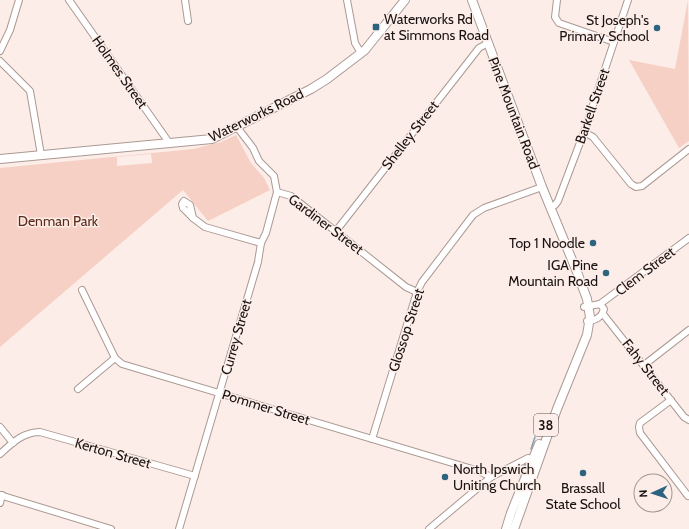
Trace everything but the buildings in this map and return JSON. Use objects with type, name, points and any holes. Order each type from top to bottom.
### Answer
[{"type":"main road","name":"Waterworks Road","points":[[0,159],[212,139],[317,85],[370,45],[405,0]]},
{"type":"main road","name":"Pine Mountain Road","points":[[469,0],[478,18]]},
{"type":"main road","name":"Pine Mountain Road","points":[[472,0],[550,208],[555,216],[591,304],[588,321],[581,341],[535,460],[511,513],[506,529]]},
{"type":"main road","name":"Pine Mountain Road","points":[[514,529],[535,460]]},
{"type":"street","points":[[0,51],[10,30],[19,0]]},
{"type":"street","name":"Holmes Street","points":[[69,0],[170,144]]},
{"type":"street","points":[[184,0],[188,21]]},
{"type":"street","points":[[347,0],[355,42],[361,53]]},
{"type":"street","points":[[557,0],[556,19],[561,24],[614,42]]},
{"type":"street","name":"Barkell Street","points":[[550,208],[556,205],[558,201],[584,132],[628,0]]},
{"type":"street","name":"Shelley Street","points":[[336,231],[479,48],[488,43]]},
{"type":"street","points":[[0,61],[30,91],[41,155]]},
{"type":"street","name":"Gardiner Street","points":[[237,127],[253,148],[259,161],[274,176],[277,192],[291,196],[406,286],[417,292]]},
{"type":"street","points":[[584,132],[593,137],[631,184],[636,187],[642,186],[689,149]]},
{"type":"street","name":"Glossop Street","points":[[372,439],[417,292],[422,282],[473,215],[484,208],[542,187]]},
{"type":"street","name":"Currey Street","points":[[179,529],[277,192]]},
{"type":"street","points":[[193,218],[206,227],[261,243]]},
{"type":"street","name":"Clem Street","points":[[591,304],[689,238]]},
{"type":"street","points":[[78,389],[115,358],[82,290]]},
{"type":"street","points":[[588,321],[596,319],[603,314],[604,309],[591,304]]},
{"type":"street","name":"Fahy Street","points":[[603,314],[671,400],[689,420]]},
{"type":"street","points":[[644,365],[689,330]]},
{"type":"street","name":"Pommer Street","points":[[115,358],[122,364],[479,471],[491,476]]},
{"type":"street","points":[[671,400],[642,422],[639,427],[640,433],[688,496]]},
{"type":"street","points":[[0,427],[13,442],[0,454]]},
{"type":"street","name":"Kerton Street","points":[[13,442],[30,432],[40,432],[195,476]]},
{"type":"street","points":[[429,529],[491,476],[528,458],[535,460]]},
{"type":"street","points":[[0,503],[1,494],[29,505],[103,528],[111,529]]},
{"type":"green space","points":[[688,0],[689,141],[679,148],[629,60],[675,69]]},
{"type":"green space","name":"Denman Park","points":[[236,135],[251,163],[264,178],[270,190],[208,221],[183,190],[0,347],[0,168],[193,149],[221,142]],"holes":[[[151,154],[152,163],[117,166],[117,157]]]},
{"type":"waterway","points":[[531,449],[535,437]]},
{"type":"waterway","points":[[520,475],[525,464]]},
{"type":"place","name":"Waterworks Rd at Simmons Road","points":[[376,27]]},
{"type":"place","name":"St Joseph's Primary School","points":[[657,28]]},
{"type":"place","name":"Top 1 Noodle","points":[[593,243]]},
{"type":"place","name":"IGA Pine Mountain Road","points":[[606,273]]},
{"type":"place","name":"Brassall State School","points":[[583,473]]},
{"type":"place","name":"North Ipswich Uniting Church","points":[[445,477]]}]
